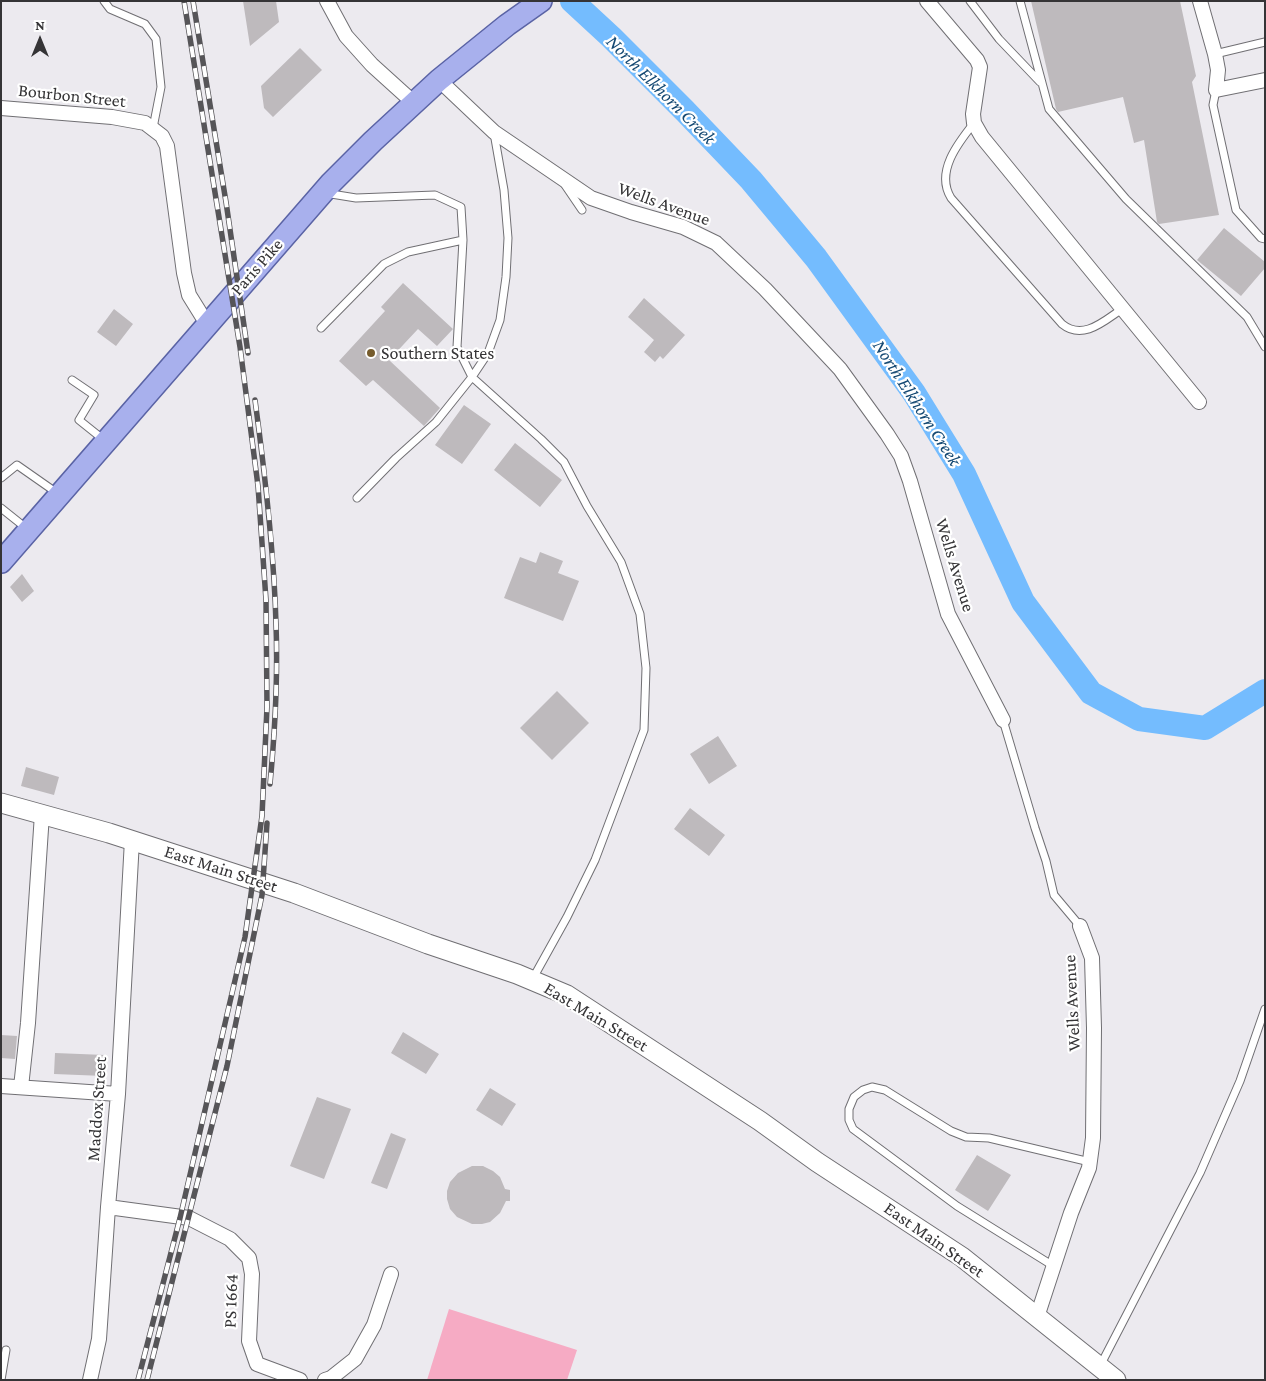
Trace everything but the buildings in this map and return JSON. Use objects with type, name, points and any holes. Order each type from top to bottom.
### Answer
[{"type":"main road","name":"Paris Pike","points":[[1,562],[322,193],[373,140],[439,80],[537,3]]},
{"type":"street","points":[[327,1],[346,36],[372,65],[414,103]]},
{"type":"street","points":[[927,1],[977,60],[980,67],[973,114],[974,122],[982,137],[1199,402]]},
{"type":"street","points":[[1200,1],[1218,70],[1216,90],[1265,80]]},
{"type":"street","name":"Wells Avenue","points":[[439,80],[494,132],[591,198],[683,227],[716,243],[766,289],[840,369],[901,456],[948,614],[1003,720]]},
{"type":"street","name":"Bourbon Street","points":[[1,108],[112,116],[145,123],[152,129]]},
{"type":"street","points":[[152,129],[162,136],[167,146],[184,273],[189,296],[208,324]]},
{"type":"street","name":"East Main Street","points":[[1,803],[132,840],[294,893],[428,944],[532,980],[574,1000],[760,1121],[817,1162],[962,1257],[1116,1380]]},
{"type":"street","points":[[21,1087],[28,1023],[42,814]]},
{"type":"street","name":"Maddox Street","points":[[90,1380],[99,1340],[118,1094],[132,840]]},
{"type":"street","name":"Wells Avenue","points":[[1037,1317],[1055,1267],[1071,1213],[1086,1177],[1093,1138],[1092,958],[1080,926]]},
{"type":"street","points":[[1,1086],[118,1094]]},
{"type":"street","name":"PS 1664","points":[[108,1207],[188,1218],[230,1239],[249,1258],[252,1274],[248,1341],[257,1364],[300,1380]]},
{"type":"street","points":[[325,1380],[331,1378],[355,1359],[374,1325],[391,1274]]},
{"type":"lane","points":[[104,1],[110,9],[145,24],[156,39],[162,86],[152,129]]},
{"type":"lane","points":[[970,1],[999,39],[1042,84]]},
{"type":"lane","points":[[1020,1],[1049,110],[1126,199],[1247,317],[1265,347]]},
{"type":"lane","points":[[1215,54],[1265,42]]},
{"type":"lane","points":[[1216,90],[1213,105],[1236,210],[1261,238],[1265,239]]},
{"type":"lane","points":[[974,122],[960,140],[947,169],[945,184],[951,198],[1068,329],[1087,331],[1122,308]]},
{"type":"lane","points":[[358,498],[396,458],[436,422],[472,377],[488,353],[500,320],[506,277],[508,238],[504,190],[494,132]]},
{"type":"lane","points":[[559,176],[582,210]]},
{"type":"lane","points":[[322,193],[356,198],[435,195],[461,207],[463,240],[457,347],[472,377],[564,462],[587,506],[621,562],[640,614],[646,668],[644,730],[595,860],[567,918],[532,980]]},
{"type":"lane","points":[[321,328],[384,264],[408,252],[463,240]]},
{"type":"lane","points":[[72,380],[94,395],[79,420],[106,441]]},
{"type":"lane","points":[[1,478],[17,465],[59,495]]},
{"type":"lane","points":[[1,508],[28,530]]},
{"type":"lane","name":"Wells Avenue","points":[[1003,720],[1034,828],[1046,861],[1054,894],[1080,926]]},
{"type":"lane","points":[[1100,1367],[1200,1173],[1240,1081],[1265,1009]]},
{"type":"lane","points":[[1055,1267],[957,1206],[853,1129],[848,1120],[849,1109],[854,1097],[872,1086],[885,1090],[951,1131],[966,1137],[989,1138],[1090,1162]]},
{"type":"lane","points":[[2,1380],[6,1350]]},
{"type":"shaded area","points":[[449,1309],[577,1350],[567,1380],[427,1380]]},
{"type":"waterway","name":"North Elkhorn Creek","points":[[572,1],[611,37],[751,180],[816,258],[914,393],[964,474],[1023,602],[1091,693],[1139,719],[1205,728],[1265,691]]},
{"type":"railway","points":[[138,1380],[180,1218],[245,937],[262,816],[267,707],[266,600],[258,486],[240,347],[184,1]]},
{"type":"railway","points":[[193,1],[226,202],[248,353]]},
{"type":"railway","points":[[255,400],[268,512],[277,644],[275,724],[270,784]]},
{"type":"railway","points":[[147,1380],[227,1066],[262,895],[267,823]]},
{"type":"place","name":"Southern States","points":[[371,353]]}]
